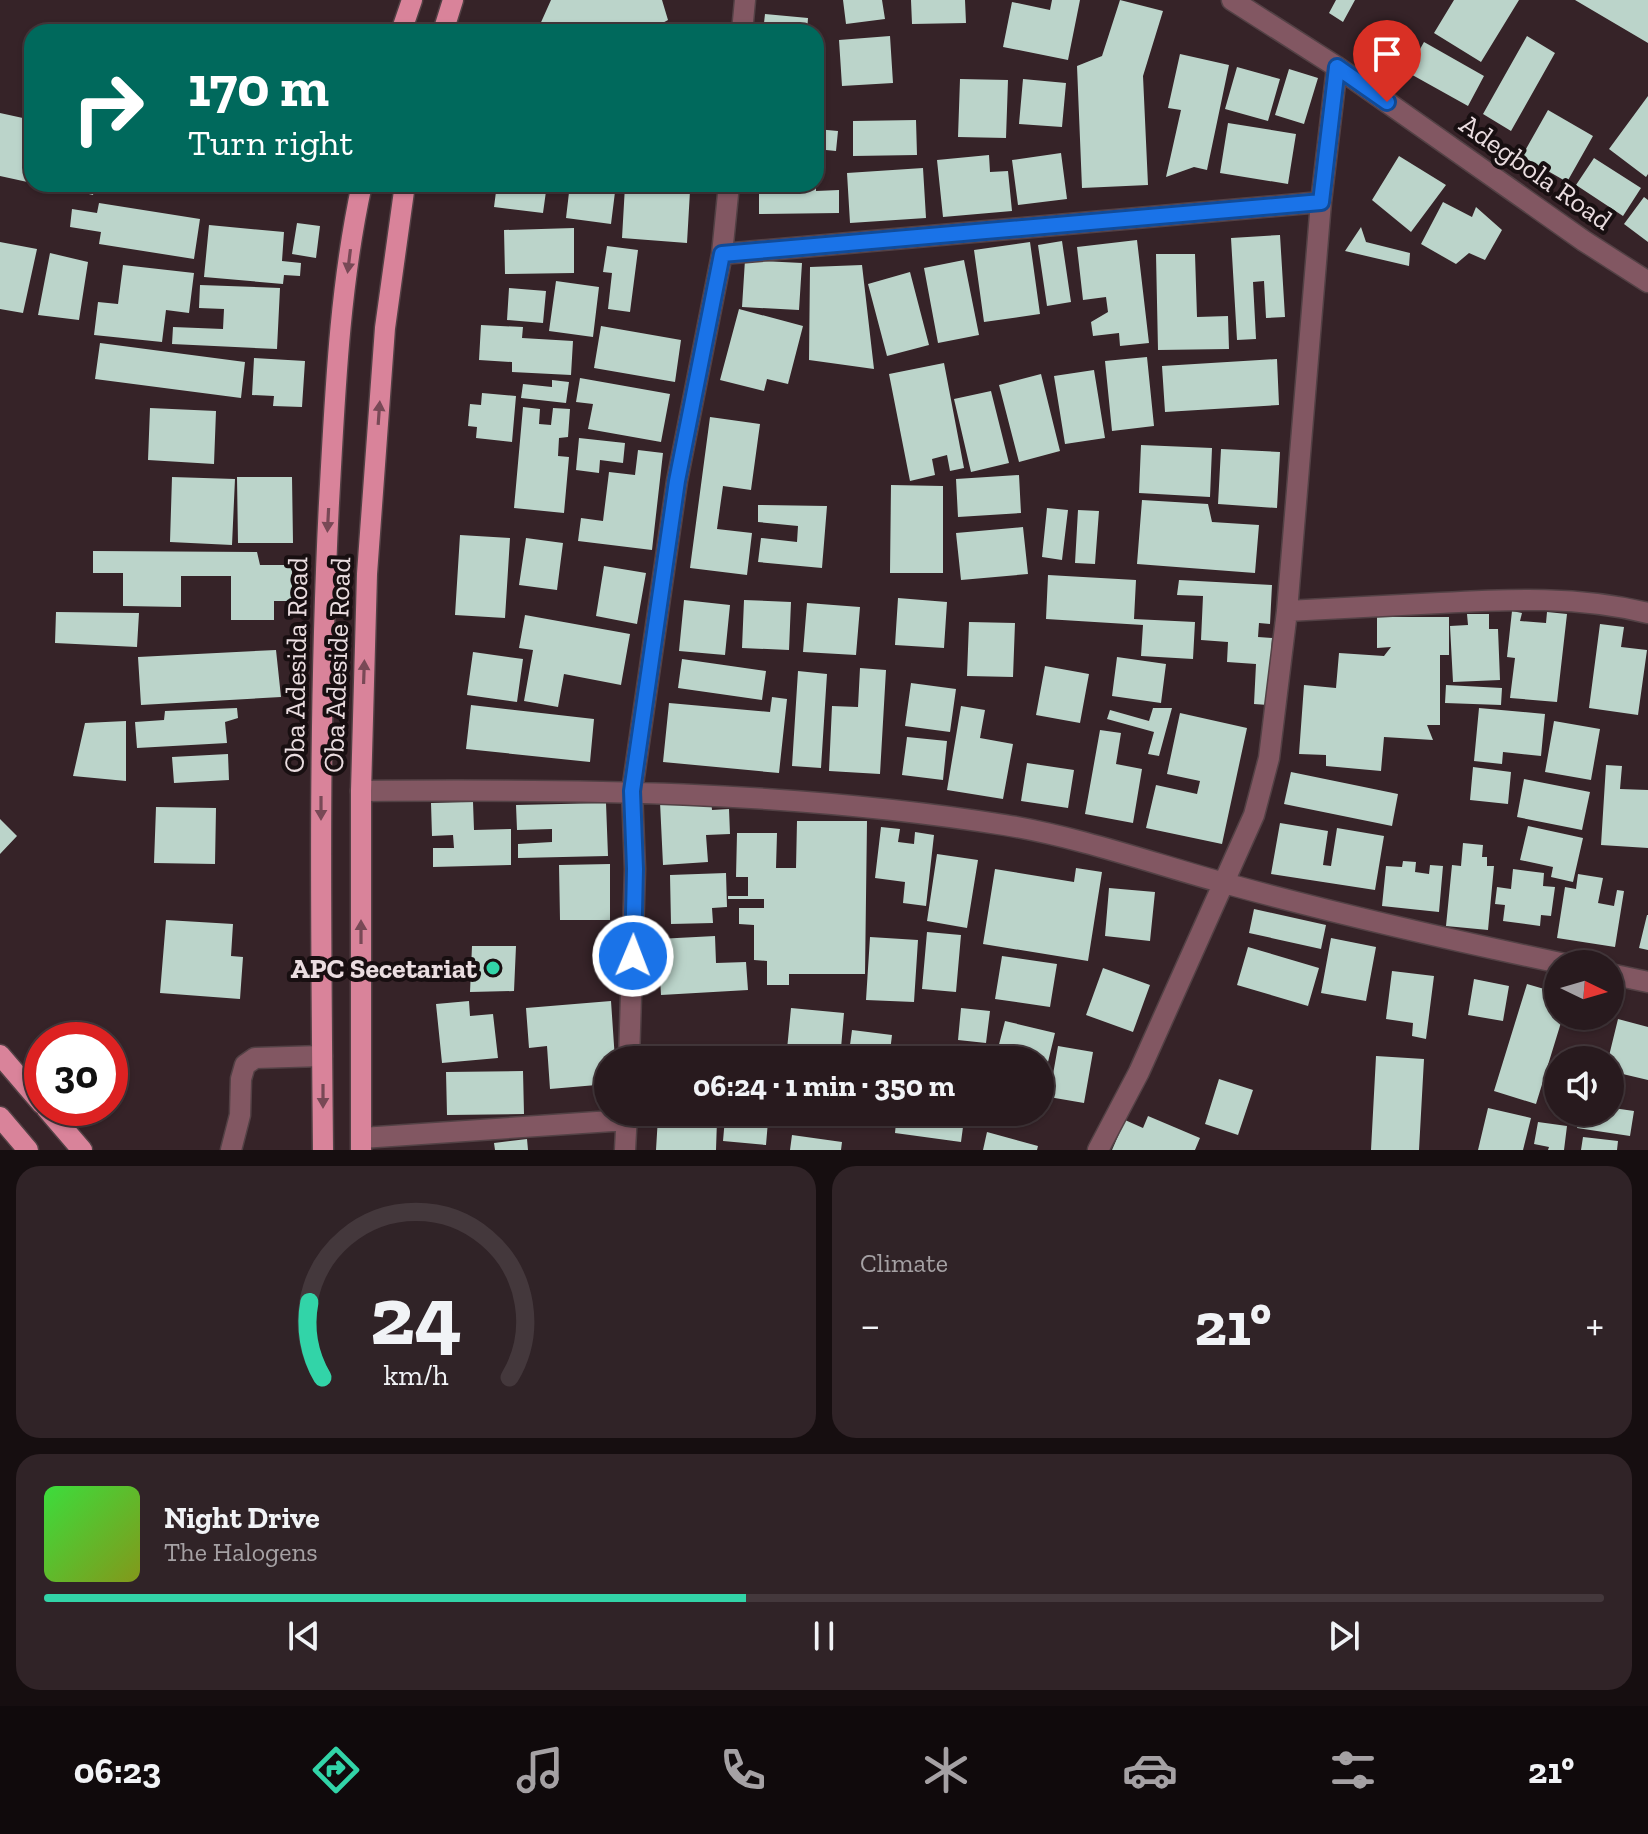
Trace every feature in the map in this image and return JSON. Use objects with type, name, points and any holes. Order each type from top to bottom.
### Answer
[{"type":"main road","points":[[404,24],[412,0]]},
{"type":"main road","points":[[446,24],[453,0]]},
{"type":"main road","name":"Oba Adesida Road","points":[[323,1150],[320,799],[326,571],[337,354],[360,192]]},
{"type":"main road","name":"Oba Adeside Road","points":[[362,1144],[361,791],[367,574],[385,328],[404,192]]},
{"type":"main road","points":[[0,1055],[24,1083]]},
{"type":"main road","points":[[0,1117],[28,1150]]},
{"type":"main road","points":[[61,1126],[82,1150]]},
{"type":"street","points":[[743,24],[745,0]]},
{"type":"street","name":"Adegbola Road","points":[[1232,0],[1337,67],[1584,241],[1648,282]]},
{"type":"street","points":[[1098,1150],[1139,1072],[1254,815],[1269,758],[1287,611],[1321,202],[1337,67]]},
{"type":"street","points":[[629,1046],[635,869],[632,791],[677,481],[722,254],[728,192]]},
{"type":"street","points":[[722,254],[1321,202]]},
{"type":"street","points":[[1287,611],[1532,599],[1614,605],[1648,613]]},
{"type":"street","points":[[361,791],[632,791],[896,810],[1008,825],[1112,849],[1223,883],[1357,918],[1544,959]]},
{"type":"street","points":[[1624,977],[1648,982]]},
{"type":"street","points":[[231,1150],[240,1115],[241,1079],[245,1065],[255,1058],[322,1056]]},
{"type":"street","points":[[362,1144],[594,1119]]},
{"type":"street","points":[[625,1150],[626,1126]]},
{"type":"building","points":[[551,0],[662,0],[668,20],[661,24],[540,24]]},
{"type":"building","points":[[843,0],[882,0],[885,19],[846,24]]},
{"type":"building","points":[[911,0],[965,0],[966,23],[912,24]]},
{"type":"building","points":[[1052,0],[1080,0],[1068,60],[1003,47],[1012,2],[1050,10]]},
{"type":"building","points":[[1120,0],[1163,11],[1143,76],[1148,185],[1082,188],[1077,66],[1102,56]]},
{"type":"building","points":[[1336,0],[1355,0],[1343,22],[1329,13]]},
{"type":"building","points":[[1454,0],[1519,0],[1481,62],[1434,33]]},
{"type":"building","points":[[1575,0],[1648,0],[1648,43]]},
{"type":"building","points":[[765,14],[808,18],[808,24],[764,24]]},
{"type":"building","points":[[890,36],[893,83],[842,86],[839,40]]},
{"type":"building","points":[[1527,36],[1555,53],[1511,131],[1483,114]]},
{"type":"building","points":[[1424,42],[1484,76],[1468,106],[1407,72]]},
{"type":"building","points":[[1180,54],[1229,65],[1207,170],[1194,167],[1166,177],[1181,110],[1168,108]]},
{"type":"building","points":[[1237,67],[1280,79],[1268,121],[1225,109]]},
{"type":"building","points":[[1289,69],[1318,78],[1304,124],[1275,115]]},
{"type":"building","points":[[960,79],[1008,80],[1006,138],[958,137]]},
{"type":"building","points":[[1023,79],[1066,83],[1062,127],[1019,124]]},
{"type":"building","points":[[1648,96],[1648,174],[1646,177],[1609,149]]},
{"type":"building","points":[[1548,110],[1593,136],[1567,182],[1522,156]]},
{"type":"building","points":[[0,113],[24,118],[24,181],[0,176]]},
{"type":"building","points":[[916,120],[917,155],[853,156],[853,121]]},
{"type":"building","points":[[1228,123],[1296,134],[1288,184],[1220,173]]},
{"type":"building","points":[[824,130],[838,131],[836,151],[824,150]]},
{"type":"building","points":[[1061,153],[1067,199],[1018,205],[1012,160]]},
{"type":"building","points":[[989,155],[990,172],[1008,171],[1012,211],[943,217],[937,160]]},
{"type":"building","points":[[1399,156],[1446,185],[1411,232],[1372,200]]},
{"type":"building","points":[[1594,158],[1641,188],[1623,216],[1576,185]]},
{"type":"building","points":[[923,168],[926,218],[850,223],[847,173]]},
{"type":"building","points":[[839,190],[839,213],[759,214],[759,192]]},
{"type":"building","points":[[496,192],[546,192],[543,213],[494,207]]},
{"type":"building","points":[[569,192],[615,192],[611,224],[566,218]]},
{"type":"building","points":[[625,192],[690,192],[687,243],[622,238]]},
{"type":"building","points":[[1644,197],[1648,200],[1648,242],[1624,224]]},
{"type":"building","points":[[1443,202],[1472,217],[1476,207],[1502,230],[1485,260],[1469,253],[1456,264],[1421,244]]},
{"type":"building","points":[[99,203],[200,219],[194,259],[99,244],[101,232],[70,227],[72,209],[97,213]]},
{"type":"building","points":[[297,223],[320,226],[316,258],[292,254]]},
{"type":"building","points":[[209,225],[284,232],[282,261],[301,263],[300,276],[284,275],[283,284],[204,277]]},
{"type":"building","points":[[1361,227],[1366,242],[1410,253],[1409,266],[1345,251]]},
{"type":"building","points":[[574,228],[574,273],[505,274],[504,230]]},
{"type":"building","points":[[1280,235],[1285,317],[1266,318],[1264,281],[1253,282],[1256,339],[1237,340],[1231,238]]},
{"type":"building","points":[[1137,240],[1149,343],[1120,346],[1119,333],[1093,336],[1091,322],[1108,312],[1106,297],[1083,300],[1077,247]]},
{"type":"building","points":[[1062,241],[1071,302],[1047,306],[1038,245]]},
{"type":"building","points":[[0,242],[37,249],[23,313],[0,309]]},
{"type":"building","points":[[1030,242],[1040,314],[984,322],[974,250]]},
{"type":"building","points":[[607,246],[638,250],[630,312],[608,309],[612,273],[603,272]]},
{"type":"building","points":[[50,253],[88,262],[79,320],[38,315]]},
{"type":"building","points":[[1156,254],[1195,254],[1197,317],[1228,316],[1229,349],[1158,350]]},
{"type":"building","points":[[745,260],[802,263],[799,310],[742,307]]},
{"type":"building","points":[[964,260],[979,335],[938,343],[924,268]]},
{"type":"building","points":[[123,265],[194,273],[189,313],[166,310],[162,342],[94,335],[98,302],[118,304]]},
{"type":"building","points":[[862,265],[874,369],[809,360],[810,267]]},
{"type":"building","points":[[910,272],[929,345],[887,356],[868,284]]},
{"type":"building","points":[[556,281],[599,287],[593,337],[549,331]]},
{"type":"building","points":[[200,285],[280,288],[277,349],[172,344],[173,327],[223,329],[224,309],[199,308]]},
{"type":"building","points":[[509,288],[546,291],[543,323],[507,320]]},
{"type":"building","points":[[739,309],[803,326],[788,384],[767,379],[764,391],[720,380]]},
{"type":"building","points":[[481,325],[523,327],[522,338],[573,341],[571,375],[512,372],[512,362],[479,360]]},
{"type":"building","points":[[601,326],[681,340],[675,382],[594,368]]},
{"type":"building","points":[[100,343],[245,362],[241,398],[95,379]]},
{"type":"building","points":[[1147,357],[1154,426],[1112,431],[1105,361]]},
{"type":"building","points":[[254,358],[305,361],[302,407],[273,406],[274,396],[252,395]]},
{"type":"building","points":[[1277,359],[1279,405],[1165,412],[1162,366]]},
{"type":"building","points":[[944,363],[964,468],[950,471],[947,455],[932,459],[935,475],[910,481],[889,374]]},
{"type":"building","points":[[1094,370],[1105,438],[1065,444],[1054,376]]},
{"type":"building","points":[[1041,374],[1060,451],[1019,462],[999,385]]},
{"type":"building","points":[[580,378],[670,394],[661,442],[588,429],[593,404],[576,402]]},
{"type":"building","points":[[552,380],[569,382],[566,403],[521,398],[523,384],[552,387]]},
{"type":"building","points":[[991,391],[1009,463],[971,472],[954,399]]},
{"type":"building","points":[[482,393],[516,396],[512,442],[476,438],[477,427],[468,426],[470,404],[481,405]]},
{"type":"building","points":[[523,407],[540,409],[539,424],[551,425],[553,408],[570,409],[568,437],[559,438],[558,456],[569,457],[564,513],[514,508]]},
{"type":"building","points":[[150,408],[216,411],[214,464],[148,460]]},
{"type":"building","points":[[710,417],[760,424],[751,490],[723,486],[717,529],[752,533],[747,575],[690,568]]},
{"type":"building","points":[[579,438],[625,443],[623,463],[600,460],[599,473],[576,470]]},
{"type":"building","points":[[1141,445],[1212,448],[1210,497],[1139,493]]},
{"type":"building","points":[[1221,449],[1280,452],[1277,508],[1218,504]]},
{"type":"building","points":[[638,450],[663,453],[652,550],[578,541],[581,518],[603,521],[609,472],[635,475]]},
{"type":"building","points":[[1019,475],[1021,513],[958,517],[956,479]]},
{"type":"building","points":[[172,477],[235,479],[232,545],[170,542]]},
{"type":"building","points":[[237,477],[292,477],[293,543],[238,543]]},
{"type":"building","points":[[891,485],[943,486],[943,573],[890,573]]},
{"type":"building","points":[[1142,500],[1208,504],[1212,522],[1259,525],[1255,573],[1137,564]]},
{"type":"building","points":[[758,505],[827,506],[822,568],[758,562],[761,538],[797,542],[798,526],[758,522]]},
{"type":"building","points":[[1047,508],[1068,510],[1062,560],[1042,557]]},
{"type":"building","points":[[1078,510],[1099,511],[1095,564],[1075,563]]},
{"type":"building","points":[[1023,527],[1028,574],[961,580],[956,533]]},
{"type":"building","points":[[460,535],[510,538],[505,618],[455,615]]},
{"type":"building","points":[[526,538],[563,543],[557,590],[519,585]]},
{"type":"building","points":[[93,551],[257,552],[260,565],[292,565],[292,601],[274,601],[274,620],[231,620],[231,576],[181,576],[181,607],[123,606],[123,573],[93,573]]},
{"type":"building","points":[[604,566],[646,573],[637,624],[596,616]]},
{"type":"building","points":[[1048,575],[1136,580],[1134,619],[1195,622],[1193,659],[1141,656],[1143,625],[1046,619]]},
{"type":"building","points":[[1179,580],[1272,585],[1270,624],[1259,623],[1258,637],[1272,638],[1268,705],[1254,704],[1256,664],[1227,662],[1228,642],[1201,640],[1203,596],[1177,595]]},
{"type":"building","points":[[898,598],[947,602],[944,648],[895,645]]},
{"type":"building","points":[[684,600],[730,605],[725,655],[679,651]]},
{"type":"building","points":[[744,600],[791,602],[789,650],[742,648]]},
{"type":"building","points":[[807,603],[860,607],[856,655],[803,652]]},
{"type":"building","points":[[1512,611],[1522,613],[1520,621],[1546,623],[1547,612],[1567,614],[1557,702],[1510,698],[1515,658],[1507,657]]},
{"type":"building","points":[[56,612],[139,613],[137,647],[55,643]]},
{"type":"building","points":[[1467,614],[1489,614],[1489,629],[1498,629],[1500,680],[1453,682],[1450,626],[1468,625]]},
{"type":"building","points":[[525,615],[630,634],[621,685],[564,674],[558,707],[524,701],[533,650],[519,648]]},
{"type":"building","points":[[1377,617],[1449,617],[1449,655],[1440,655],[1440,725],[1427,725],[1433,740],[1384,737],[1381,771],[1326,766],[1326,755],[1299,754],[1304,685],[1336,688],[1339,653],[1384,656],[1391,647],[1377,648]]},
{"type":"building","points":[[969,622],[1015,623],[1013,677],[967,676]]},
{"type":"building","points":[[1600,624],[1624,627],[1621,647],[1647,650],[1638,715],[1589,708]]},
{"type":"building","points":[[276,650],[281,697],[141,705],[138,657]]},
{"type":"building","points":[[473,652],[523,659],[517,702],[467,695]]},
{"type":"building","points":[[1117,657],[1166,664],[1161,703],[1112,696]]},
{"type":"building","points":[[682,659],[766,671],[762,700],[678,688]]},
{"type":"building","points":[[1045,666],[1089,674],[1080,723],[1036,715]]},
{"type":"building","points":[[860,668],[886,670],[880,774],[829,771],[832,706],[858,707]]},
{"type":"building","points":[[798,671],[827,674],[821,768],[792,766]]},
{"type":"building","points":[[911,683],[956,689],[950,732],[905,726]]},
{"type":"building","points":[[1446,685],[1502,688],[1501,705],[1445,703]]},
{"type":"building","points":[[772,697],[787,699],[779,773],[663,762],[669,703],[770,712]]},
{"type":"building","points":[[471,705],[594,719],[590,762],[466,749]]},
{"type":"building","points":[[961,706],[985,710],[980,738],[1013,744],[1003,799],[947,790]]},
{"type":"building","points":[[237,708],[238,718],[225,722],[227,743],[137,748],[135,722],[164,720],[165,711]]},
{"type":"building","points":[[1153,708],[1172,708],[1159,756],[1148,754],[1154,732],[1107,719],[1110,710],[1149,721]]},
{"type":"building","points":[[1479,708],[1545,714],[1541,756],[1503,752],[1502,764],[1474,761]]},
{"type":"building","points":[[1180,713],[1247,728],[1222,844],[1146,828],[1156,785],[1197,794],[1200,781],[1167,774]]},
{"type":"building","points":[[126,721],[126,781],[73,776],[85,723]]},
{"type":"building","points":[[1554,721],[1600,729],[1591,780],[1545,772]]},
{"type":"building","points":[[1100,730],[1121,733],[1116,764],[1142,769],[1133,823],[1085,814]]},
{"type":"building","points":[[907,737],[947,741],[943,780],[902,775]]},
{"type":"building","points":[[228,754],[229,780],[174,783],[172,757]]},
{"type":"building","points":[[1027,763],[1074,770],[1068,808],[1021,801]]},
{"type":"building","points":[[1606,765],[1622,766],[1620,789],[1648,790],[1648,848],[1601,845]]},
{"type":"building","points":[[1473,767],[1511,772],[1508,804],[1470,800]]},
{"type":"building","points":[[1291,772],[1398,794],[1392,826],[1284,804]]},
{"type":"building","points":[[1524,779],[1590,792],[1582,830],[1517,817]]},
{"type":"building","points":[[711,799],[712,810],[729,809],[730,834],[706,835],[708,862],[663,865],[660,802]]},
{"type":"building","points":[[473,802],[474,830],[511,829],[511,865],[433,867],[433,848],[454,848],[453,835],[432,836],[431,803]]},
{"type":"building","points":[[606,803],[608,856],[518,858],[518,844],[552,842],[552,829],[517,830],[516,805]]},
{"type":"building","points":[[156,807],[216,808],[215,864],[154,863]]},
{"type":"building","points":[[0,819],[17,836],[0,854]]},
{"type":"building","points":[[797,821],[867,821],[865,974],[789,974],[789,985],[767,985],[767,961],[754,960],[754,925],[739,924],[739,908],[764,908],[764,899],[728,899],[728,896],[748,896],[748,877],[736,877],[737,833],[777,833],[776,868],[796,868]]},
{"type":"building","points":[[1280,823],[1328,831],[1323,865],[1331,866],[1337,828],[1384,836],[1375,890],[1271,874]]},
{"type":"building","points":[[1528,826],[1583,838],[1573,882],[1551,877],[1553,867],[1520,860]]},
{"type":"building","points":[[881,827],[900,829],[898,842],[914,844],[915,832],[934,835],[926,906],[903,903],[905,882],[875,878]]},
{"type":"building","points":[[1463,843],[1483,845],[1482,857],[1487,857],[1487,866],[1494,866],[1488,930],[1446,926],[1452,865],[1461,866]]},
{"type":"building","points":[[937,854],[978,860],[967,928],[927,921]]},
{"type":"building","points":[[1403,861],[1416,862],[1415,872],[1429,874],[1430,865],[1443,866],[1439,912],[1382,906],[1386,866],[1402,867]]},
{"type":"building","points":[[610,864],[610,920],[560,920],[559,865]]},
{"type":"building","points":[[1076,868],[1102,872],[1088,961],[983,944],[995,869],[1074,882]]},
{"type":"building","points":[[1513,869],[1544,873],[1543,886],[1555,887],[1551,916],[1541,915],[1540,926],[1503,921],[1505,905],[1495,904],[1497,887],[1511,889]]},
{"type":"building","points":[[726,873],[727,907],[712,908],[713,923],[671,924],[670,875]]},
{"type":"building","points":[[1578,874],[1603,878],[1598,903],[1614,906],[1617,890],[1624,891],[1615,947],[1557,938],[1565,887],[1576,889]]},
{"type":"building","points":[[1109,888],[1155,892],[1150,941],[1105,936]]},
{"type":"building","points":[[1254,909],[1326,925],[1321,949],[1249,933]]},
{"type":"building","points":[[1648,915],[1648,950],[1639,948]]},
{"type":"building","points":[[166,920],[233,924],[231,956],[243,957],[240,999],[160,993]]},
{"type":"building","points":[[927,932],[961,935],[956,992],[922,989]]},
{"type":"building","points":[[715,936],[716,963],[746,962],[748,990],[661,995],[658,939]]},
{"type":"building","points":[[870,937],[918,940],[914,1002],[866,1000]]},
{"type":"building","points":[[1331,938],[1376,947],[1366,1001],[1321,993]]},
{"type":"building","name":"APC Secetariat","points":[[472,946],[516,946],[514,991],[470,992]]},
{"type":"building","points":[[1248,947],[1319,968],[1308,1006],[1237,985]]},
{"type":"building","points":[[1002,956],[1057,964],[1050,1007],[995,999]]},
{"type":"building","points":[[1103,968],[1150,985],[1133,1032],[1086,1015]]},
{"type":"building","points":[[1392,971],[1434,976],[1426,1039],[1412,1036],[1413,1023],[1386,1019]]},
{"type":"building","points":[[1474,979],[1509,986],[1503,1021],[1468,1015]]},
{"type":"building","points":[[1527,984],[1544,989],[1544,1030],[1559,1030],[1554,1046],[1544,1046],[1544,1078],[1536,1104],[1494,1091]]},
{"type":"building","points":[[469,1001],[470,1016],[493,1014],[498,1058],[442,1063],[436,1004]]},
{"type":"building","points":[[611,1001],[614,1046],[594,1046],[594,1085],[550,1089],[547,1046],[529,1048],[526,1008]]},
{"type":"building","points":[[791,1008],[844,1013],[841,1046],[787,1046]]},
{"type":"building","points":[[961,1008],[990,1011],[986,1043],[958,1040]]},
{"type":"building","points":[[1005,1021],[1055,1033],[1052,1046],[999,1046]]},
{"type":"building","points":[[1624,1021],[1648,1027],[1648,1080],[1624,1074],[1624,1046],[1611,1046],[1615,1030],[1624,1030]]},
{"type":"building","points":[[852,1030],[892,1035],[891,1046],[850,1046]]},
{"type":"building","points":[[1058,1046],[1093,1052],[1084,1103],[1054,1098]]},
{"type":"building","points":[[1376,1056],[1424,1059],[1419,1150],[1371,1150]]},
{"type":"building","points":[[523,1071],[524,1114],[447,1115],[446,1072]]},
{"type":"building","points":[[1219,1079],[1253,1090],[1238,1135],[1205,1124]]},
{"type":"building","points":[[1488,1108],[1531,1118],[1523,1150],[1478,1150]]},
{"type":"building","points":[[1624,1110],[1634,1111],[1630,1136],[1577,1128],[1624,1126]]},
{"type":"building","points":[[1148,1116],[1200,1138],[1195,1150],[1112,1150],[1125,1120],[1143,1128]]},
{"type":"building","points":[[1538,1122],[1544,1123],[1544,1126],[1567,1126],[1564,1150],[1548,1150],[1549,1147],[1534,1144]]},
{"type":"building","points":[[657,1126],[717,1126],[716,1150],[656,1150]]},
{"type":"building","points":[[724,1126],[768,1126],[766,1145],[723,1141]]},
{"type":"building","points":[[896,1126],[963,1126],[961,1142],[895,1133]]},
{"type":"building","points":[[987,1132],[1038,1146],[1037,1150],[983,1150]]},
{"type":"building","points":[[792,1135],[842,1142],[841,1150],[790,1150]]},
{"type":"building","points":[[1583,1137],[1618,1141],[1617,1150],[1581,1150]]},
{"type":"building","points":[[527,1139],[528,1150],[495,1150],[494,1143]]},
{"type":"place","name":"APC Secetariat","points":[[493,968]]},
{"type":"route","points":[[633,956],[635,869],[632,791],[677,481],[722,254],[1321,202],[1337,67],[1387,102]]}]
